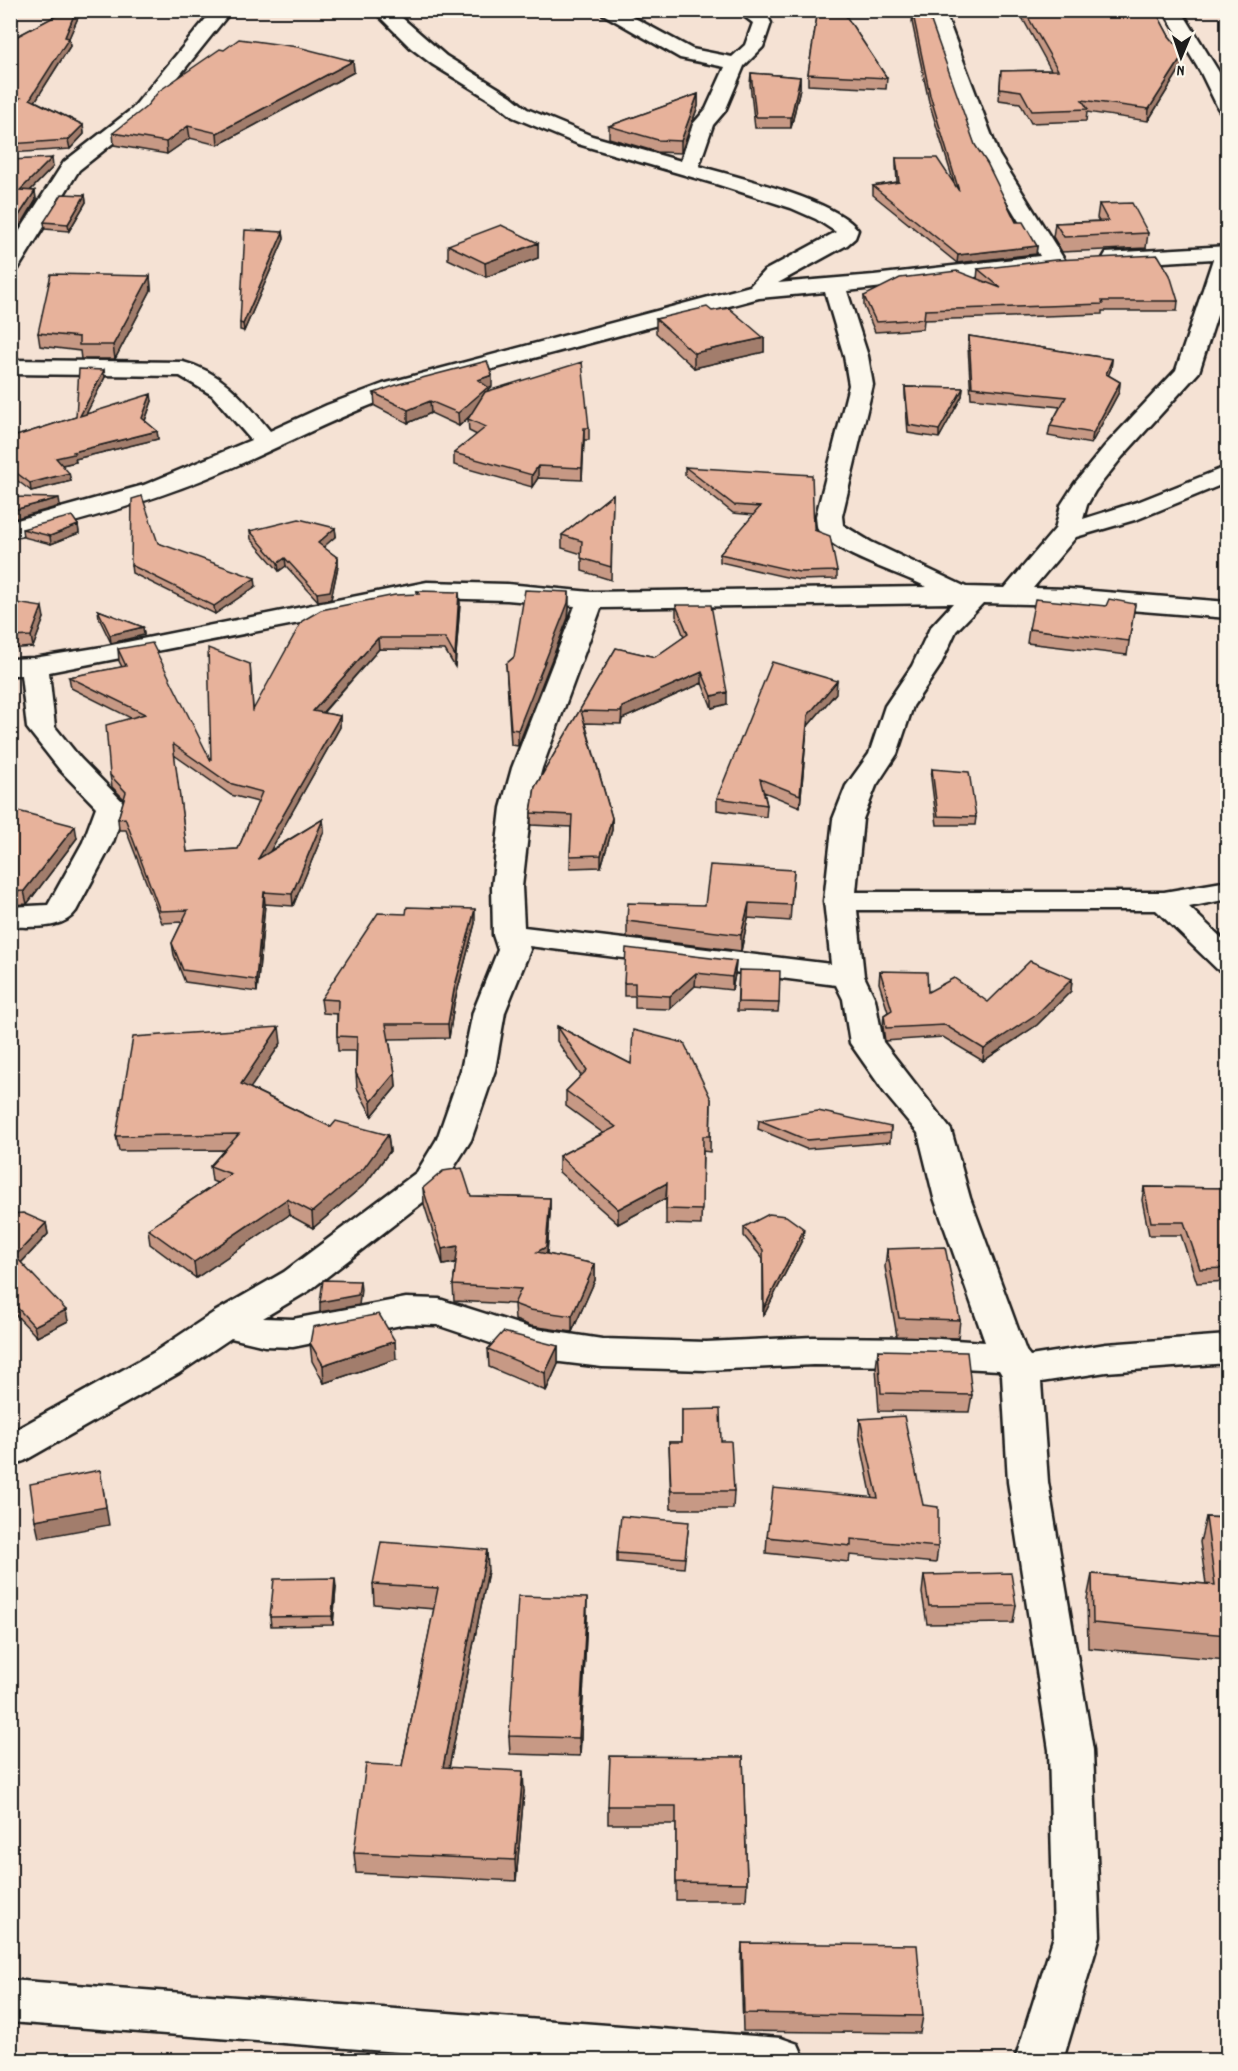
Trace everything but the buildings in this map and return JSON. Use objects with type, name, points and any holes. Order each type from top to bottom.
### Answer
[{"type":"street","points":[[10,264],[64,174],[80,157],[139,113],[223,10]]},
{"type":"street","points":[[382,10],[418,44],[439,60],[504,100],[520,113],[585,140],[746,185],[811,208],[831,217],[847,230],[845,236],[772,276],[758,291]]},
{"type":"street","points":[[605,10],[687,54],[736,63]]},
{"type":"street","points":[[688,169],[703,124],[714,111],[736,63],[754,47],[762,23],[760,18],[745,10]]},
{"type":"street","points":[[935,10],[989,155],[1053,261]]},
{"type":"street","points":[[1172,10],[1210,73],[1227,108]]},
{"type":"street","points":[[57,159],[80,157]]},
{"type":"street","points":[[10,530],[74,515],[174,483],[266,443],[332,410],[391,389],[758,291],[1053,261],[1227,252],[1187,372],[1084,488],[1074,506],[1067,531],[1012,596]]},
{"type":"street","points":[[834,285],[856,356],[861,385],[831,504],[830,528],[843,539],[868,553],[917,572],[968,596]]},
{"type":"street","points":[[10,367],[160,367],[190,371],[219,386],[266,443]]},
{"type":"street","points":[[1067,531],[1103,524],[1163,503],[1227,473]]},
{"type":"street","points":[[10,917],[49,916],[60,911],[105,828],[111,811],[111,805],[106,798],[70,764],[41,728],[22,666],[427,590],[507,592],[591,600],[1068,597],[1227,610]]},
{"type":"street","points":[[968,596],[944,628],[926,666],[899,706],[883,754],[861,786],[848,819],[840,901],[848,976],[860,999],[867,1043],[899,1088],[934,1130],[952,1198],[1015,1364],[1028,1482],[1071,1750],[1077,1936],[1039,2061]]},
{"type":"street","points":[[10,1450],[166,1363],[226,1323],[297,1281],[429,1180],[454,1140],[478,1070],[489,1012],[514,950],[509,935],[507,887],[516,807],[527,768],[591,600]]},
{"type":"street","points":[[840,901],[1164,901],[1198,897],[1227,890]]},
{"type":"street","points":[[1164,901],[1227,962]]},
{"type":"street","points":[[509,935],[580,940],[778,969],[848,976]]},
{"type":"street","points":[[226,1323],[265,1332],[293,1333],[406,1311],[439,1312],[526,1341],[552,1347],[602,1353],[706,1356],[813,1351],[924,1352],[1015,1364],[1227,1349]]},
{"type":"street","points":[[10,2001],[781,2061]]}]
